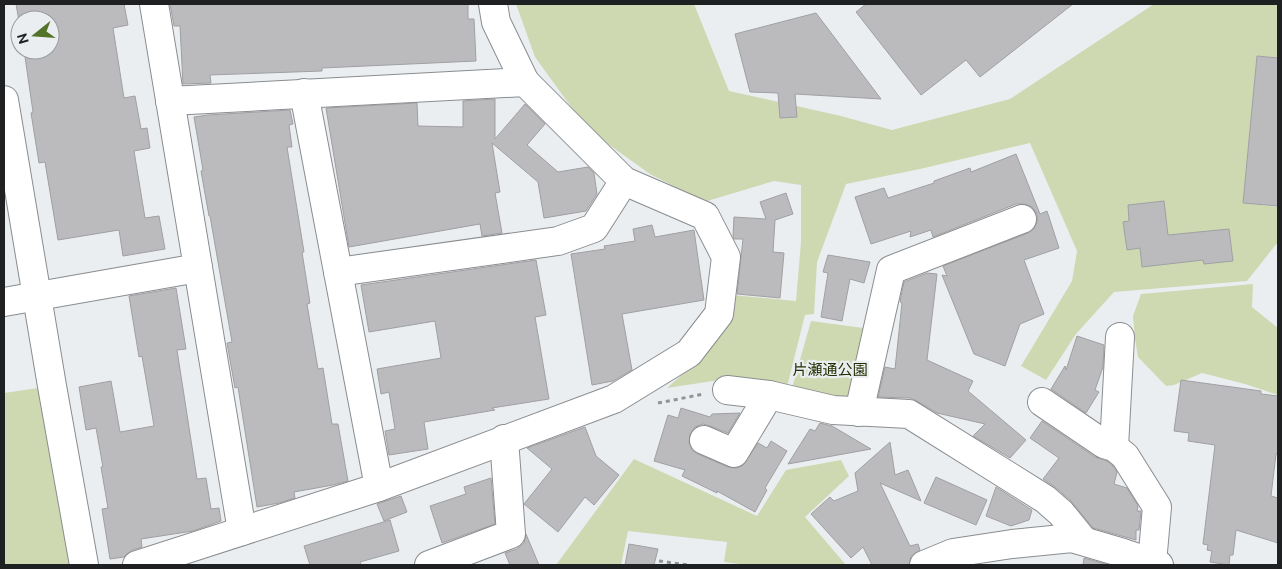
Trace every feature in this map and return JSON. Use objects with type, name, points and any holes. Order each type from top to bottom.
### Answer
[{"type":"street","points":[[154,4],[242,531]]},
{"type":"street","points":[[137,565],[379,486],[614,399],[689,353],[719,314],[726,257],[705,216],[624,181],[525,82],[496,22],[492,4]]},
{"type":"street","points":[[170,101],[525,82]]},
{"type":"street","points":[[304,93],[379,486]]},
{"type":"street","points":[[4,100],[84,565]]},
{"type":"street","points":[[338,272],[558,241],[594,228],[624,181]]},
{"type":"street","points":[[859,412],[892,270],[1022,219]]},
{"type":"street","points":[[4,302],[198,268]]},
{"type":"street","points":[[1114,447],[1120,337]]},
{"type":"street","points":[[726,390],[769,396],[833,410],[909,414],[1045,499],[1061,514],[1083,540]]},
{"type":"street","points":[[704,440],[734,453],[769,396]]},
{"type":"street","points":[[924,565],[953,553],[1012,544],[1072,538],[1156,564],[1157,508],[1125,456],[1114,447],[1104,444],[1042,402]]},
{"type":"street","points":[[429,565],[511,534],[504,439]]},
{"type":"path","points":[[614,399],[658,403],[726,390]]},
{"type":"path","points":[[659,560],[688,565]]},
{"type":"green space","points":[[516,4],[694,4],[729,91],[841,116],[892,130],[1010,99],[1154,4],[1278,4],[1278,58],[1257,56],[1243,203],[1278,207],[1278,242],[1247,281],[1114,292],[1076,334],[1046,380],[1021,366],[1072,281],[1077,251],[1030,143],[846,184],[817,262],[814,314],[805,315],[787,387],[726,379],[667,388],[700,359],[731,295],[796,301],[801,242],[801,185],[774,181],[704,202],[650,174],[587,129],[535,57]]},
{"type":"green space","points":[[1253,284],[1252,307],[1278,328],[1278,395],[1202,373],[1174,385],[1166,386],[1138,357],[1133,316],[1141,294]]},
{"type":"green space","name":"片瀬通公園","points":[[811,321],[871,329],[854,405],[790,395]]},
{"type":"green space","points":[[52,386],[84,565],[4,565],[4,393]]},
{"type":"green space","points":[[634,459],[757,516],[786,470],[841,460],[849,476],[805,517],[846,565],[747,565],[724,562],[727,542],[628,531],[621,565],[556,565]]},
{"type":"building","points":[[16,4],[124,4],[128,25],[113,28],[124,98],[135,96],[141,129],[147,128],[150,148],[134,151],[145,218],[159,216],[165,249],[123,256],[119,230],[58,240],[45,162],[39,163],[25,60],[60,60],[60,10],[17,10]]},
{"type":"building","points":[[170,4],[468,4],[468,19],[474,19],[476,61],[322,68],[322,71],[210,75],[211,83],[183,84],[180,26],[174,26]]},
{"type":"building","points":[[866,4],[1073,4],[980,77],[966,60],[921,95],[856,12]]},
{"type":"building","points":[[816,13],[881,99],[795,94],[797,117],[780,118],[778,93],[750,92],[735,34]]},
{"type":"building","points":[[1257,56],[1278,58],[1278,206],[1243,203]]},
{"type":"building","points":[[495,99],[495,139],[525,104],[545,124],[527,145],[558,172],[588,167],[594,173],[597,194],[586,211],[544,218],[538,182],[492,143],[500,192],[495,193],[502,233],[482,236],[480,224],[349,247],[326,108],[417,103],[418,126],[463,127],[463,101]]},
{"type":"building","points":[[290,110],[293,124],[289,125],[292,147],[287,147],[304,252],[302,252],[310,303],[307,304],[318,369],[323,368],[332,424],[338,424],[348,481],[294,492],[295,498],[257,507],[238,387],[235,388],[227,343],[232,342],[201,171],[203,170],[194,117]]},
{"type":"building","points":[[1016,154],[1040,214],[1047,211],[1059,248],[1024,260],[1044,314],[1020,324],[1005,366],[974,354],[942,275],[947,276],[943,266],[1028,233],[1034,229],[1037,222],[1037,214],[1032,207],[1025,204],[1016,204],[933,237],[931,230],[910,237],[911,231],[871,244],[855,197],[884,188],[888,198],[934,183],[934,181],[970,168],[971,172]]},
{"type":"building","points":[[786,193],[793,214],[775,220],[773,252],[784,253],[780,298],[737,294],[743,239],[734,239],[734,217],[766,219],[760,202]]},
{"type":"building","points":[[1164,201],[1168,235],[1229,229],[1233,261],[1204,264],[1203,260],[1142,267],[1140,248],[1127,250],[1123,222],[1129,221],[1128,205]]},
{"type":"building","points":[[652,225],[655,237],[694,230],[704,300],[622,314],[632,370],[613,381],[592,385],[571,254],[605,249],[604,246],[635,241],[633,229]]},
{"type":"building","points":[[828,255],[870,262],[864,283],[850,279],[842,321],[821,317],[828,273],[823,272]]},
{"type":"building","points":[[536,260],[546,315],[535,317],[549,399],[424,422],[428,449],[389,455],[385,431],[395,429],[389,392],[381,394],[377,369],[441,358],[435,321],[369,332],[361,285]]},
{"type":"building","points":[[927,273],[937,274],[927,360],[973,381],[968,391],[1026,440],[1010,458],[973,436],[985,424],[937,413],[910,398],[878,397],[885,367],[895,369],[902,303],[900,302],[904,282]]},
{"type":"building","points":[[176,288],[186,349],[177,350],[197,479],[206,478],[211,509],[219,508],[221,521],[193,531],[141,539],[142,547],[132,550],[124,557],[110,559],[102,509],[108,508],[96,428],[86,430],[79,387],[111,381],[120,432],[154,426],[142,356],[139,357],[129,296]]},
{"type":"building","points":[[1077,336],[1104,345],[1103,367],[1095,390],[1099,392],[1086,413],[1051,389],[1065,366],[1066,370]]},
{"type":"building","points":[[1181,380],[1261,391],[1261,394],[1278,396],[1278,454],[1276,454],[1271,496],[1278,498],[1278,543],[1236,530],[1233,555],[1230,555],[1229,565],[1210,562],[1212,551],[1207,550],[1208,545],[1203,544],[1215,445],[1188,441],[1189,433],[1174,431]]},
{"type":"building","points":[[681,408],[710,417],[712,414],[740,413],[728,433],[703,424],[695,427],[690,434],[689,442],[692,450],[728,467],[736,468],[742,466],[758,443],[767,448],[771,441],[787,451],[765,488],[767,490],[755,512],[717,491],[717,493],[682,476],[685,470],[654,461],[668,415],[678,418]]},
{"type":"building","points":[[1042,421],[1095,457],[1107,461],[1113,466],[1117,472],[1114,484],[1127,488],[1138,506],[1137,511],[1141,511],[1139,530],[1136,530],[1136,540],[1093,528],[1071,501],[1043,479],[1059,458],[1030,438]]},
{"type":"building","points":[[820,423],[832,426],[871,449],[788,464],[810,429],[815,431]]},
{"type":"building","points":[[585,427],[596,456],[619,475],[594,505],[585,497],[558,532],[524,504],[552,469],[527,448]]},
{"type":"building","points":[[890,442],[895,475],[908,470],[921,501],[880,483],[910,546],[918,544],[920,550],[911,556],[909,565],[872,565],[863,547],[851,558],[811,514],[830,497],[834,501],[858,491],[855,473]]},
{"type":"building","points":[[936,477],[987,500],[976,525],[924,503]]},
{"type":"building","points":[[491,478],[495,524],[442,543],[430,506],[466,494],[464,487]]},
{"type":"building","points":[[996,487],[1032,510],[1029,520],[1011,526],[986,516]]},
{"type":"building","points":[[401,496],[407,512],[384,521],[377,504]]},
{"type":"building","points":[[390,520],[399,551],[360,562],[361,565],[310,565],[304,546]]},
{"type":"building","points":[[526,534],[539,565],[510,565],[505,553],[517,549],[524,543]]},
{"type":"building","points":[[629,544],[658,549],[654,565],[625,565]]},
{"type":"building","points":[[1084,558],[1109,565],[1083,565]]}]
